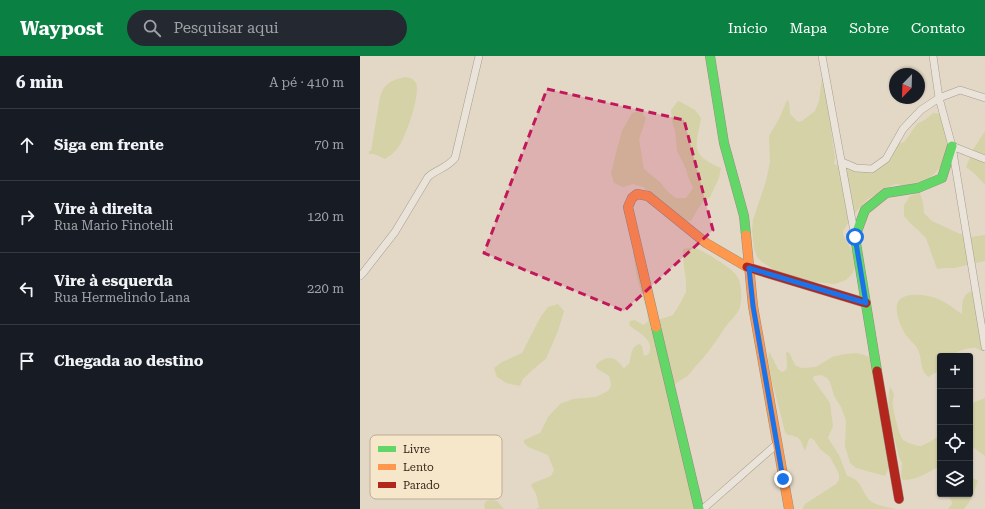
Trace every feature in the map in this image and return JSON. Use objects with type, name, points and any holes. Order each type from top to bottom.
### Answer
[{"type":"street","points":[[360,276],[395,232],[428,177],[450,164],[455,158],[479,56]]},
{"type":"street","points":[[710,56],[724,143],[744,216],[753,306],[789,509]]},
{"type":"street","points":[[822,56],[842,162],[899,499]]},
{"type":"street","points":[[933,56],[939,98],[952,146],[985,347]]},
{"type":"street","points":[[842,162],[856,168],[872,169],[886,159],[903,129],[921,110],[939,98],[960,90],[985,98]]},
{"type":"street","points":[[855,237],[865,210],[886,193],[918,188],[942,178],[952,146]]},
{"type":"street","points":[[952,146],[985,159]]},
{"type":"street","points":[[698,509],[628,206],[629,201],[637,194],[648,196],[706,243],[749,268],[866,303]]},
{"type":"street","points":[[702,509],[777,444]]},
{"type":"highlighted area","points":[[547,89],[684,120],[713,230],[624,311],[484,253]]},
{"type":"shaded area","points":[[405,77],[411,78],[415,81],[417,89],[411,117],[404,136],[396,150],[385,159],[374,154],[369,154],[369,151],[371,151],[382,92],[389,83]]},
{"type":"shaded area","points":[[822,78],[829,87],[833,97],[833,119],[831,130],[835,158],[834,164],[852,168],[874,169],[886,152],[894,145],[904,142],[917,124],[933,113],[943,114],[950,145],[941,166],[926,180],[906,186],[896,184],[886,188],[868,199],[853,215],[843,231],[843,234],[855,257],[855,267],[852,274],[846,280],[835,284],[815,282],[775,273],[774,270],[757,257],[754,248],[752,230],[753,220],[766,181],[770,162],[769,136],[779,119],[787,100],[789,102],[790,114],[798,122],[802,121],[815,111],[819,101]]},
{"type":"shaded area","points":[[679,101],[695,110],[701,118],[697,143],[699,154],[721,168],[719,178],[710,197],[702,203],[691,221],[682,221],[643,187],[633,184],[623,187],[614,183],[611,173],[622,131],[632,113],[641,110],[646,119],[639,139],[644,169],[676,198],[686,198],[693,188],[677,151],[671,110]]},
{"type":"shaded area","points":[[985,131],[985,185],[966,167],[974,148]]},
{"type":"shaded area","points":[[920,193],[924,213],[932,221],[970,237],[985,235],[985,261],[954,268],[937,269],[926,238],[904,216],[904,205],[910,196]]},
{"type":"shaded area","points":[[694,247],[705,252],[734,272],[741,287],[741,303],[735,316],[688,375],[673,385],[696,509],[536,509],[539,507],[536,494],[531,485],[551,476],[554,470],[548,455],[528,447],[524,443],[524,440],[540,433],[548,417],[560,404],[573,399],[596,397],[608,391],[611,386],[609,376],[596,368],[596,365],[601,361],[606,358],[615,359],[624,369],[629,364],[634,347],[640,344],[642,346],[644,356],[647,355],[650,350],[647,339],[630,326],[629,323],[630,321],[635,320],[643,325],[648,322],[647,311],[637,278],[633,253],[635,248],[655,321],[673,315],[681,302],[686,292],[683,249]]},
{"type":"shaded area","points":[[972,291],[975,298],[984,350],[982,351],[976,348],[970,348],[955,353],[937,353],[937,372],[928,377],[924,373],[920,354],[917,348],[905,334],[901,325],[897,313],[898,302],[906,296],[911,295],[929,296],[941,300],[962,314],[964,297]]},
{"type":"shaded area","points":[[558,304],[564,311],[558,331],[546,359],[523,379],[520,386],[506,383],[497,377],[494,368],[502,362],[522,353],[541,316],[548,307]]},
{"type":"shaded area","points":[[786,351],[790,354],[795,365],[801,368],[816,367],[832,357],[845,354],[857,353],[870,357],[888,455],[889,468],[885,476],[856,468],[850,463],[845,446],[846,421],[841,407],[834,396],[830,382],[827,378],[821,375],[814,376],[813,379],[830,403],[833,426],[828,438],[839,455],[847,476],[859,483],[868,499],[872,502],[896,509],[802,509],[805,504],[836,484],[839,480],[839,474],[830,457],[820,449],[814,440],[811,438],[809,439],[805,451],[801,441],[798,438],[788,435],[785,432],[768,360],[769,352],[778,369],[782,372],[786,370]]},
{"type":"shaded area","points":[[890,387],[894,395],[893,407],[903,440],[917,446],[921,446],[937,437],[937,468],[913,479],[903,480],[901,477],[902,463],[899,457],[889,413]]},
{"type":"shaded area","points":[[985,398],[985,456],[973,447],[973,403]]},
{"type":"shaded area","points":[[973,478],[978,481],[973,494]]},
{"type":"shaded area","points":[[948,497],[972,497],[964,509],[948,509],[952,504]]},
{"type":"shaded area","points":[[486,501],[497,501],[504,509],[485,509],[484,505]]},
{"type":"traffic: fast","points":[[710,56],[724,143],[744,216],[746,235]]},
{"type":"traffic: fast","points":[[877,371],[855,237],[865,210],[886,193],[918,188],[942,178],[952,146]]},
{"type":"traffic: fast","points":[[656,327],[699,509]]},
{"type":"traffic: slow","points":[[656,327],[628,207],[632,198],[637,194],[648,196],[706,243],[747,267]]},
{"type":"traffic: slow","points":[[746,235],[753,306],[789,509]]},
{"type":"traffic: jam","points":[[747,267],[866,303]]},
{"type":"traffic: jam","points":[[877,371],[899,499]]},
{"type":"route","points":[[783,479],[753,306],[749,268],[866,303],[855,237]]}]
